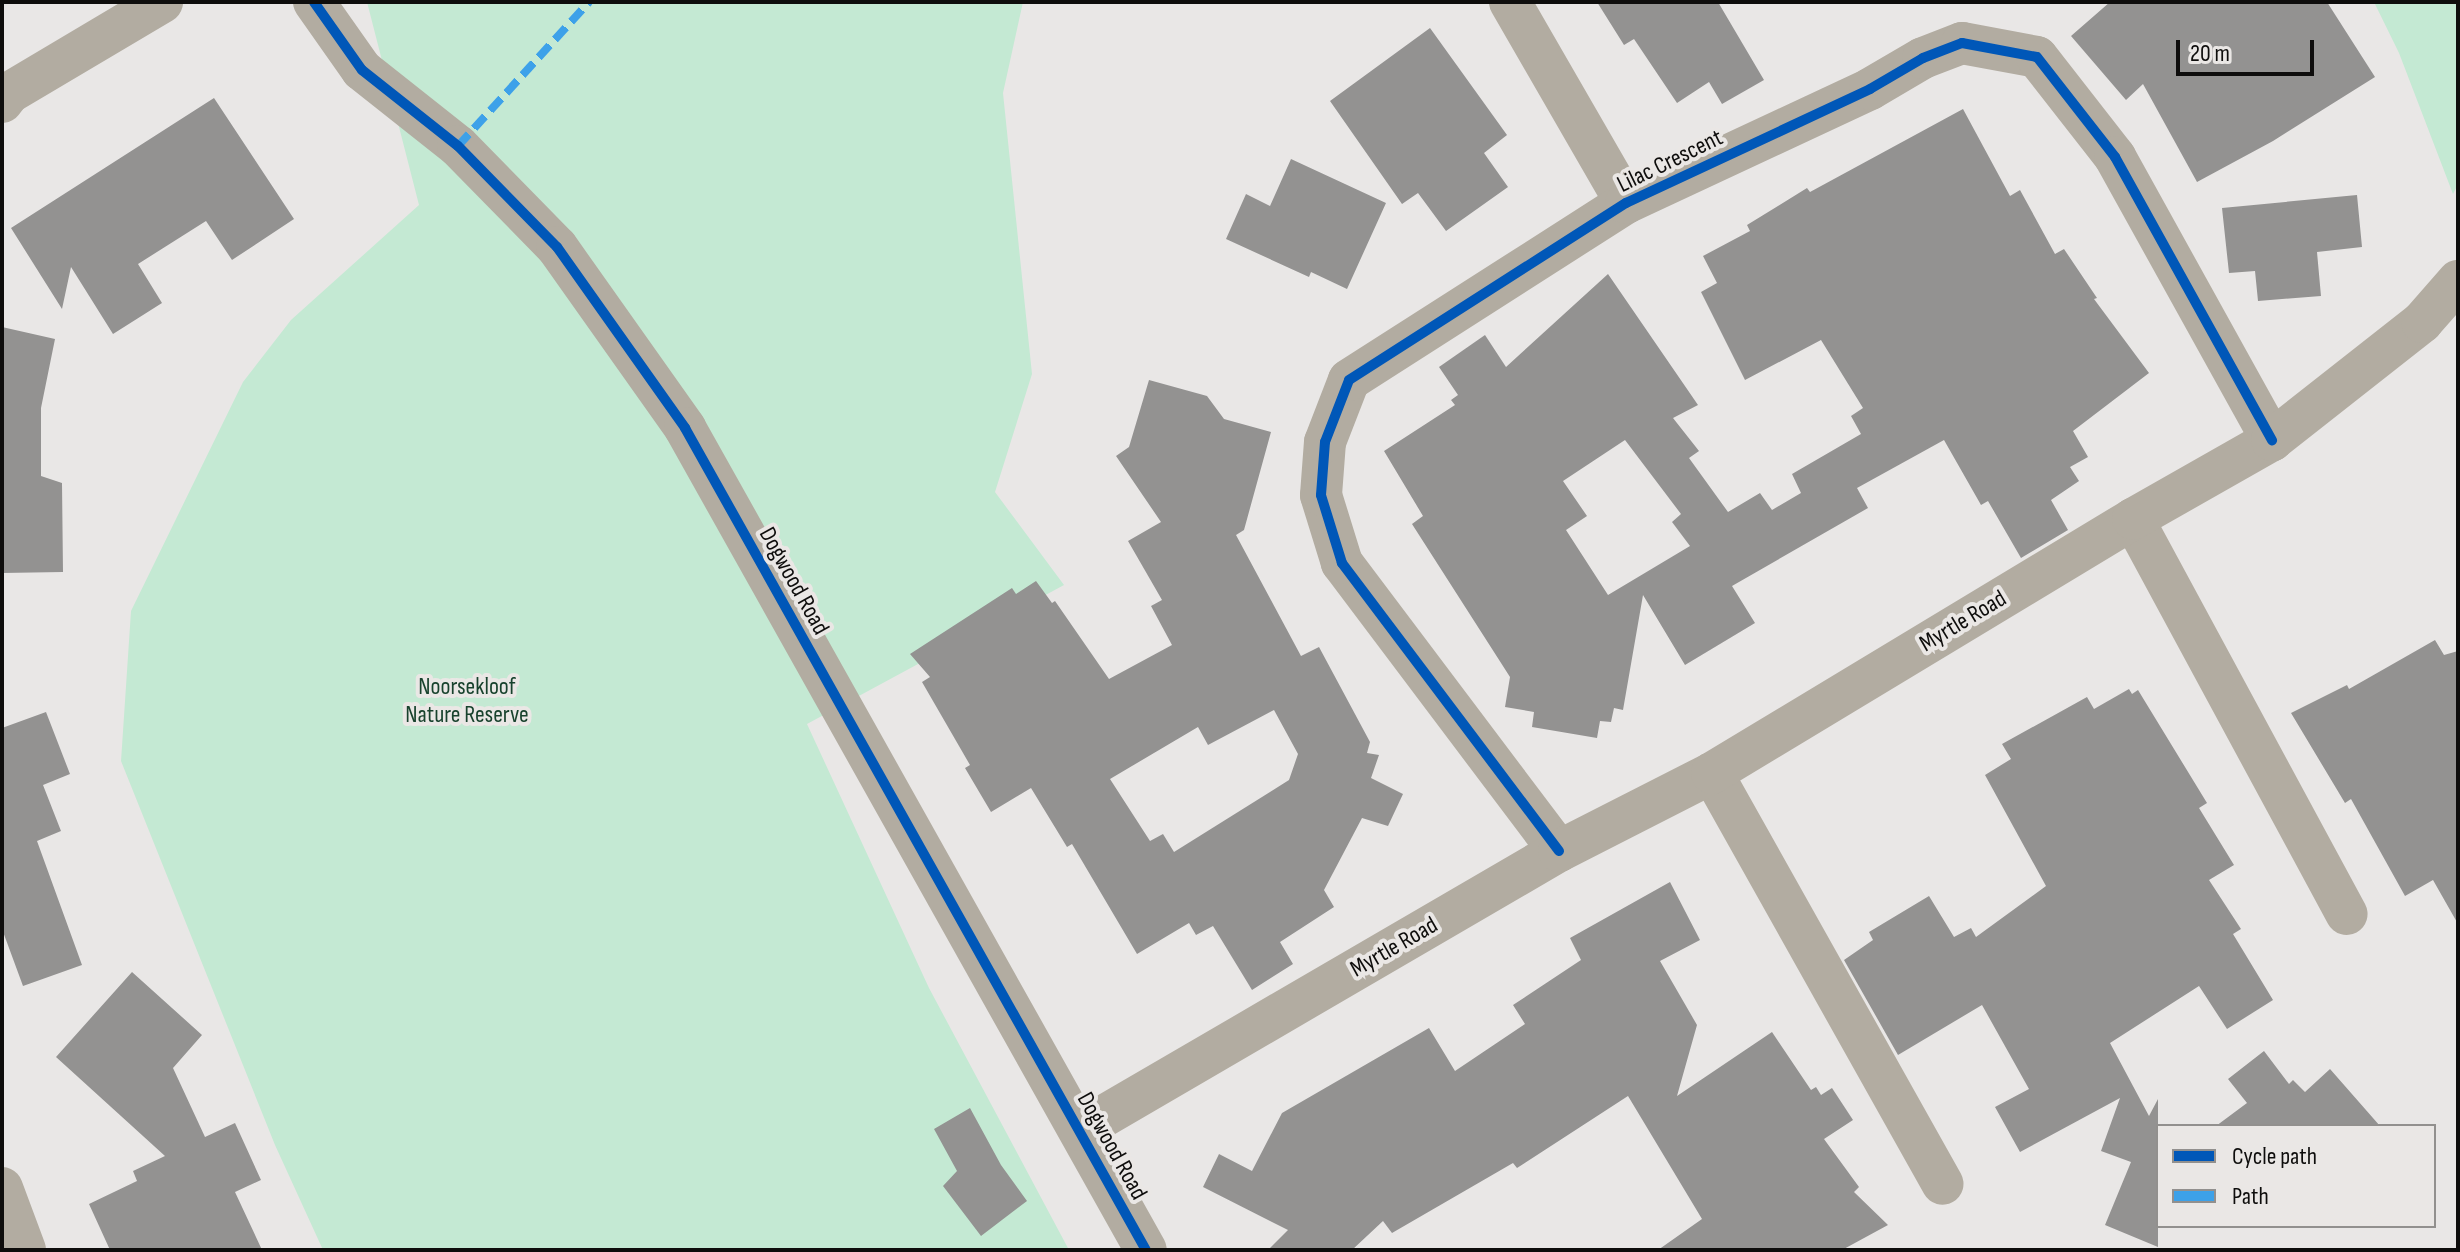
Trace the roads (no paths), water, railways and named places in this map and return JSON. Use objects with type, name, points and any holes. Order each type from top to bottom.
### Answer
[{"type":"street","points":[[2,102],[22,85],[162,2]]},
{"type":"street","name":"Dogwood Road","points":[[314,2],[362,70],[458,146],[557,247],[685,428],[1146,1250]]},
{"type":"street","points":[[1510,2],[1626,203]]},
{"type":"street","name":"Lilac Crescent","points":[[1559,851],[1342,563],[1321,495],[1325,442],[1349,380],[1626,203],[1870,89],[1923,58],[1962,43],[2037,57],[2115,157],[2272,440]]},
{"type":"street","name":"Myrtle Road","points":[[1080,1130],[1559,851],[1712,773],[2133,519],[2272,440],[2422,322],[2458,281]]},
{"type":"street","points":[[2133,519],[2347,914]]},
{"type":"street","points":[[1712,773],[1943,1184]]},
{"type":"street","points":[[2,1188],[25,1250]]},
{"type":"park label","name":"Noorsekloof Nature Reserve","points":[[467,701]]}]
